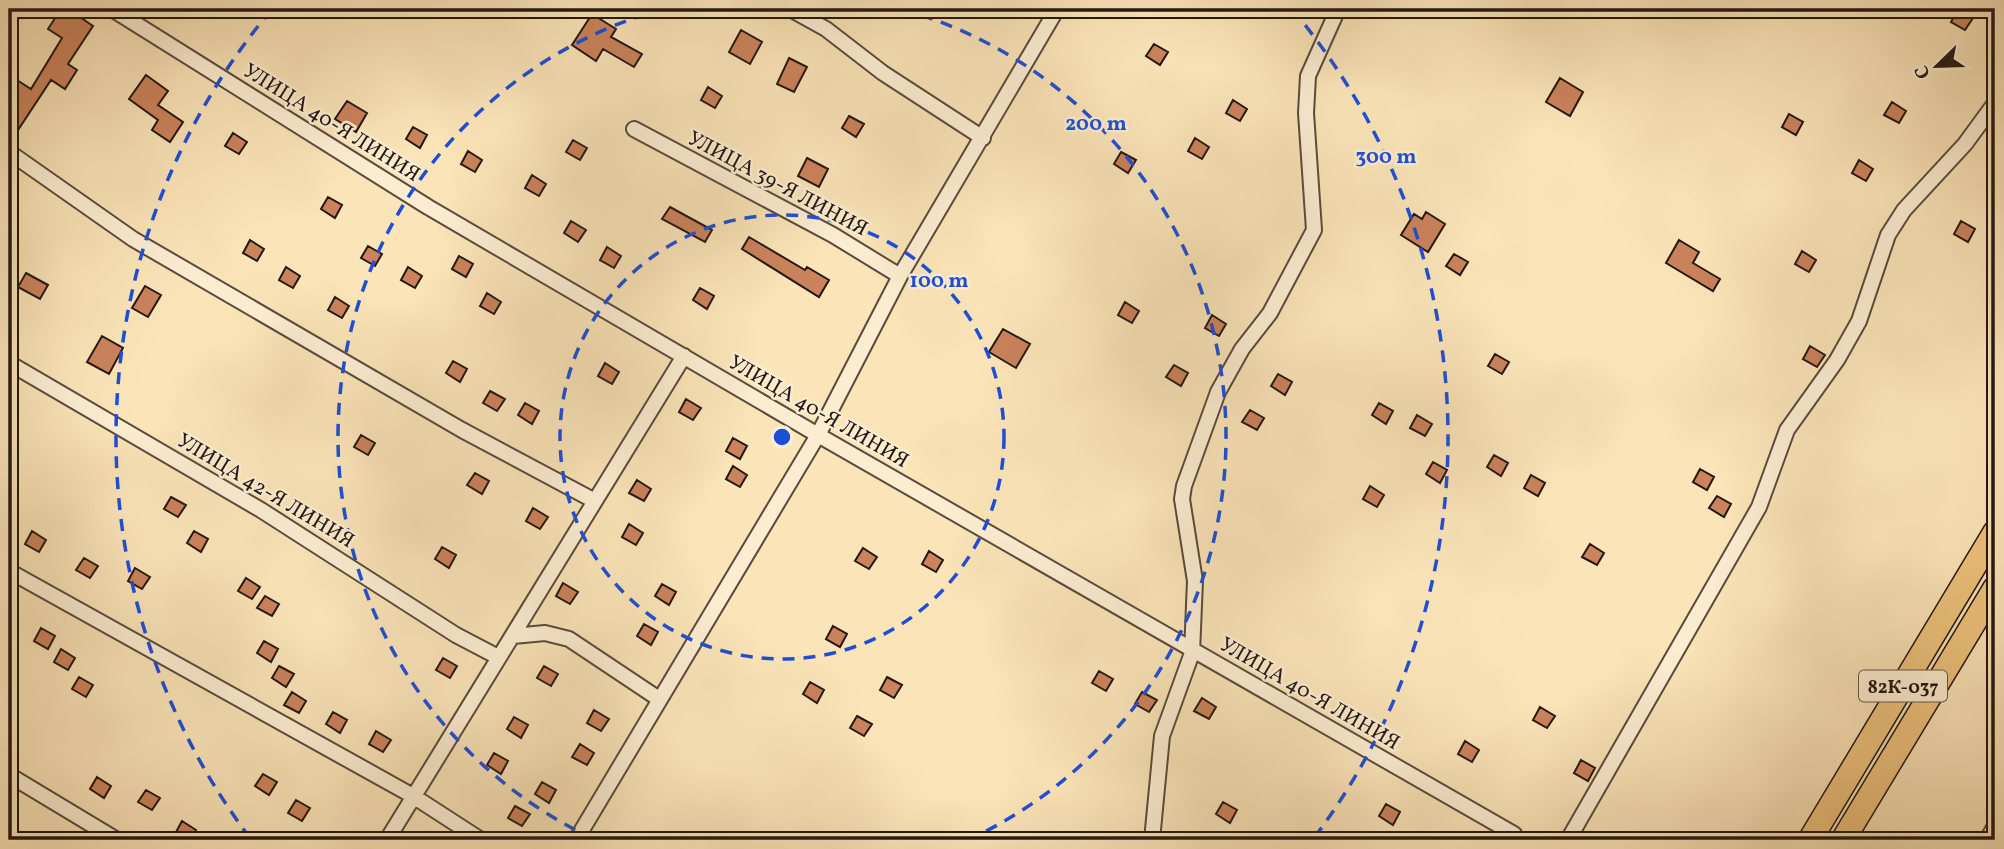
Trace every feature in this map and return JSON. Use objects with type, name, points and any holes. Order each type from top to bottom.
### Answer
[{"type":"main road","name":"82К-037","points":[[1810,840],[1995,531]]},
{"type":"main road","points":[[1843,840],[1995,588]]},
{"type":"street","name":"УЛИЦА 40-Я ЛИНИЯ","points":[[112,9],[428,207],[818,435],[1514,834]]},
{"type":"street","points":[[134,24],[141,9]]},
{"type":"street","points":[[790,9],[825,29],[883,73],[983,138]]},
{"type":"street","points":[[576,840],[818,435],[900,276],[1057,9]]},
{"type":"street","points":[[1153,840],[1162,736],[1192,649],[1195,581],[1182,499],[1184,486],[1218,392],[1242,349],[1270,313],[1314,230],[1306,113],[1308,76],[1338,9]]},
{"type":"street","points":[[1568,840],[1759,507],[1787,430],[1837,360],[1859,321],[1888,235],[1904,210],[1965,144],[1995,103]]},
{"type":"street","name":"УЛИЦА 39-Я ЛИНИЯ","points":[[634,130],[833,236],[900,276]]},
{"type":"street","points":[[9,152],[134,239],[462,430],[593,500]]},
{"type":"street","points":[[387,840],[593,500],[684,356]]},
{"type":"street","name":"УЛИЦА 42-Я ЛИНИЯ","points":[[9,363],[184,463],[456,635],[498,657]]},
{"type":"street","points":[[9,571],[413,796],[481,840]]},
{"type":"street","points":[[513,636],[545,633],[569,639],[659,699]]},
{"type":"street","points":[[9,775],[117,840]]},
{"type":"street","points":[[1987,840],[1995,826]]},
{"type":"building","points":[[61,9],[68,9],[93,26],[68,64],[77,70],[65,89],[51,80],[18,130],[9,124],[9,92],[17,80],[31,89],[62,38],[48,29]]},
{"type":"building","points":[[1958,9],[1973,18],[1965,30],[1951,22]]},
{"type":"building","points":[[592,14],[616,29],[611,37],[642,54],[634,67],[603,49],[596,61],[572,45]]},
{"type":"building","points":[[741,30],[762,42],[750,64],[729,52]]},
{"type":"building","points":[[1154,44],[1168,52],[1160,65],[1146,56]]},
{"type":"building","points":[[789,58],[807,67],[794,92],[777,84]]},
{"type":"building","points":[[146,75],[168,91],[158,105],[183,122],[170,142],[152,130],[158,120],[129,99]]},
{"type":"building","points":[[1560,78],[1583,92],[1570,116],[1546,102]]},
{"type":"building","points":[[708,87],[722,96],[715,108],[701,100]]},
{"type":"building","points":[[1233,100],[1247,109],[1240,121],[1226,113]]},
{"type":"building","points":[[347,101],[367,113],[356,132],[335,119]]},
{"type":"building","points":[[1892,102],[1906,111],[1899,123],[1884,115]]},
{"type":"building","points":[[1789,114],[1803,122],[1796,135],[1782,127]]},
{"type":"building","points":[[849,116],[864,124],[856,137],[842,128]]},
{"type":"building","points":[[413,127],[427,135],[420,148],[406,139]]},
{"type":"building","points":[[233,133],[247,142],[239,154],[225,146]]},
{"type":"building","points":[[1195,138],[1209,147],[1202,159],[1188,151]]},
{"type":"building","points":[[573,140],[587,148],[580,160],[566,152]]},
{"type":"building","points":[[468,151],[482,160],[475,172],[461,164]]},
{"type":"building","points":[[1121,152],[1136,160],[1128,173],[1114,164]]},
{"type":"building","points":[[807,158],[828,169],[819,187],[798,176]]},
{"type":"building","points":[[1859,160],[1873,169],[1866,181],[1852,173]]},
{"type":"building","points":[[532,175],[546,184],[539,196],[525,188]]},
{"type":"building","points":[[328,197],[342,205],[335,218],[321,209]]},
{"type":"building","points":[[670,207],[712,230],[705,242],[662,219]]},
{"type":"building","points":[[1426,212],[1445,224],[1428,252],[1401,235],[1414,214],[1422,219]]},
{"type":"building","points":[[571,221],[586,230],[578,242],[564,233]]},
{"type":"building","points":[[1961,221],[1975,229],[1968,242],[1954,234]]},
{"type":"building","points":[[749,237],[805,270],[807,267],[829,280],[819,297],[742,249]]},
{"type":"building","points":[[250,240],[264,249],[257,261],[243,253]]},
{"type":"building","points":[[1679,240],[1699,252],[1693,263],[1720,279],[1713,291],[1666,263]]},
{"type":"building","points":[[368,246],[382,254],[375,266],[361,258]]},
{"type":"building","points":[[607,247],[621,256],[614,268],[600,260]]},
{"type":"building","points":[[1802,251],[1816,260],[1809,272],[1795,264]]},
{"type":"building","points":[[1454,254],[1468,262],[1460,275],[1446,266]]},
{"type":"building","points":[[459,256],[473,264],[466,277],[452,269]]},
{"type":"building","points":[[286,267],[300,276],[293,288],[279,280]]},
{"type":"building","points":[[408,267],[422,276],[415,288],[401,280]]},
{"type":"building","points":[[26,273],[48,285],[40,299],[18,287]]},
{"type":"building","points":[[145,286],[161,295],[148,317],[132,308]]},
{"type":"building","points":[[700,288],[714,296],[707,309],[693,300]]},
{"type":"building","points":[[487,293],[501,302],[494,314],[480,306]]},
{"type":"building","points":[[335,297],[349,306],[342,318],[328,310]]},
{"type":"building","points":[[1125,302],[1139,311],[1132,323],[1118,315]]},
{"type":"building","points":[[1212,315],[1226,324],[1219,336],[1205,328]]},
{"type":"building","points":[[1003,329],[1030,344],[1016,368],[989,352]]},
{"type":"building","points":[[102,336],[123,348],[109,374],[87,362]]},
{"type":"building","points":[[1810,346],[1825,355],[1817,367],[1803,359]]},
{"type":"building","points":[[1495,354],[1509,362],[1502,374],[1488,366]]},
{"type":"building","points":[[453,361],[467,369],[460,382],[446,373]]},
{"type":"building","points":[[605,363],[619,372],[612,384],[598,376]]},
{"type":"building","points":[[1174,365],[1188,373],[1181,386],[1166,377]]},
{"type":"building","points":[[1278,374],[1292,382],[1285,395],[1271,386]]},
{"type":"building","points":[[490,391],[505,399],[497,411],[483,403]]},
{"type":"building","points":[[686,399],[701,408],[693,420],[679,412]]},
{"type":"building","points":[[525,403],[539,411],[532,424],[518,415]]},
{"type":"building","points":[[1379,403],[1393,411],[1386,424],[1372,415]]},
{"type":"building","points":[[1250,410],[1264,418],[1257,430],[1242,422]]},
{"type":"building","points":[[1417,415],[1432,424],[1425,436],[1410,428]]},
{"type":"building","points":[[361,435],[375,443],[368,455],[354,447]]},
{"type":"building","points":[[733,438],[747,446],[740,459],[726,451]]},
{"type":"building","points":[[1494,455],[1508,463],[1501,476],[1487,467]]},
{"type":"building","points":[[1433,462],[1447,470],[1440,483],[1426,474]]},
{"type":"building","points":[[733,466],[747,475],[740,487],[726,479]]},
{"type":"building","points":[[1700,469],[1714,477],[1707,490],[1693,482]]},
{"type":"building","points":[[475,473],[489,481],[482,494],[467,485]]},
{"type":"building","points":[[1531,475],[1545,483],[1538,496],[1524,488]]},
{"type":"building","points":[[637,480],[651,489],[644,501],[629,493]]},
{"type":"building","points":[[1370,486],[1384,495],[1377,507],[1363,499]]},
{"type":"building","points":[[1717,496],[1731,504],[1724,517],[1709,508]]},
{"type":"building","points":[[171,497],[186,505],[178,517],[164,509]]},
{"type":"building","points":[[533,508],[548,517],[540,529],[526,521]]},
{"type":"building","points":[[629,524],[643,533],[636,545],[622,537]]},
{"type":"building","points":[[32,531],[46,540],[39,552],[25,544]]},
{"type":"building","points":[[194,531],[208,539],[201,552],[187,543]]},
{"type":"building","points":[[1590,544],[1604,553],[1597,565],[1582,557]]},
{"type":"building","points":[[442,547],[456,555],[449,568],[435,559]]},
{"type":"building","points":[[863,548],[877,557],[869,569],[855,561]]},
{"type":"building","points":[[929,551],[943,560],[936,572],[922,564]]},
{"type":"building","points":[[84,558],[98,566],[90,578],[76,570]]},
{"type":"building","points":[[135,568],[150,577],[142,589],[128,581]]},
{"type":"building","points":[[246,578],[260,587],[252,599],[238,591]]},
{"type":"building","points":[[563,583],[578,592],[570,604],[556,596]]},
{"type":"building","points":[[662,584],[676,592],[669,605],[655,596]]},
{"type":"building","points":[[265,596],[279,604],[272,616],[257,608]]},
{"type":"building","points":[[644,624],[658,632],[651,645],[637,636]]},
{"type":"building","points":[[833,626],[847,634],[840,647],[826,639]]},
{"type":"building","points":[[41,628],[55,636],[48,649],[34,641]]},
{"type":"building","points":[[264,641],[278,649],[271,662],[257,653]]},
{"type":"building","points":[[61,649],[75,658],[68,670],[54,662]]},
{"type":"building","points":[[443,658],[457,666],[450,678],[436,670]]},
{"type":"building","points":[[279,666],[294,674],[286,687],[272,678]]},
{"type":"building","points":[[544,666],[558,674],[551,686],[537,678]]},
{"type":"building","points":[[1099,671],[1113,679],[1106,691],[1092,683]]},
{"type":"building","points":[[79,677],[93,685],[86,697],[72,689]]},
{"type":"building","points":[[887,677],[902,685],[894,698],[880,690]]},
{"type":"building","points":[[810,682],[824,690],[817,703],[803,694]]},
{"type":"building","points":[[292,692],[306,701],[299,713],[284,705]]},
{"type":"building","points":[[1142,692],[1157,700],[1149,712],[1135,704]]},
{"type":"building","points":[[1202,698],[1216,707],[1209,719],[1194,711]]},
{"type":"building","points":[[1540,707],[1555,716],[1547,728],[1533,720]]},
{"type":"building","points":[[594,710],[609,719],[601,731],[587,723]]},
{"type":"building","points":[[333,712],[347,720],[340,733],[326,724]]},
{"type":"building","points":[[857,716],[872,724],[864,736],[850,728]]},
{"type":"building","points":[[514,717],[528,725],[521,738],[507,729]]},
{"type":"building","points":[[376,731],[391,740],[383,752],[369,744]]},
{"type":"building","points":[[1465,741],[1479,750],[1472,762],[1458,754]]},
{"type":"building","points":[[580,744],[594,753],[587,765],[572,757]]},
{"type":"building","points":[[494,753],[508,761],[501,774],[487,765]]},
{"type":"building","points":[[1581,760],[1595,768],[1588,781],[1574,773]]},
{"type":"building","points":[[263,774],[277,782],[269,795],[255,786]]},
{"type":"building","points":[[97,777],[111,786],[104,798],[90,789]]},
{"type":"building","points":[[542,782],[556,790],[549,803],[535,794]]},
{"type":"building","points":[[146,790],[160,798],[152,810],[138,802]]},
{"type":"building","points":[[296,800],[310,808],[302,821],[288,813]]},
{"type":"building","points":[[1223,802],[1237,810],[1230,823],[1216,814]]},
{"type":"building","points":[[1386,804],[1400,812],[1393,825],[1379,816]]},
{"type":"building","points":[[515,806],[530,814],[522,826],[508,818]]},
{"type":"building","points":[[182,821],[196,830],[190,840],[175,834]]}]
